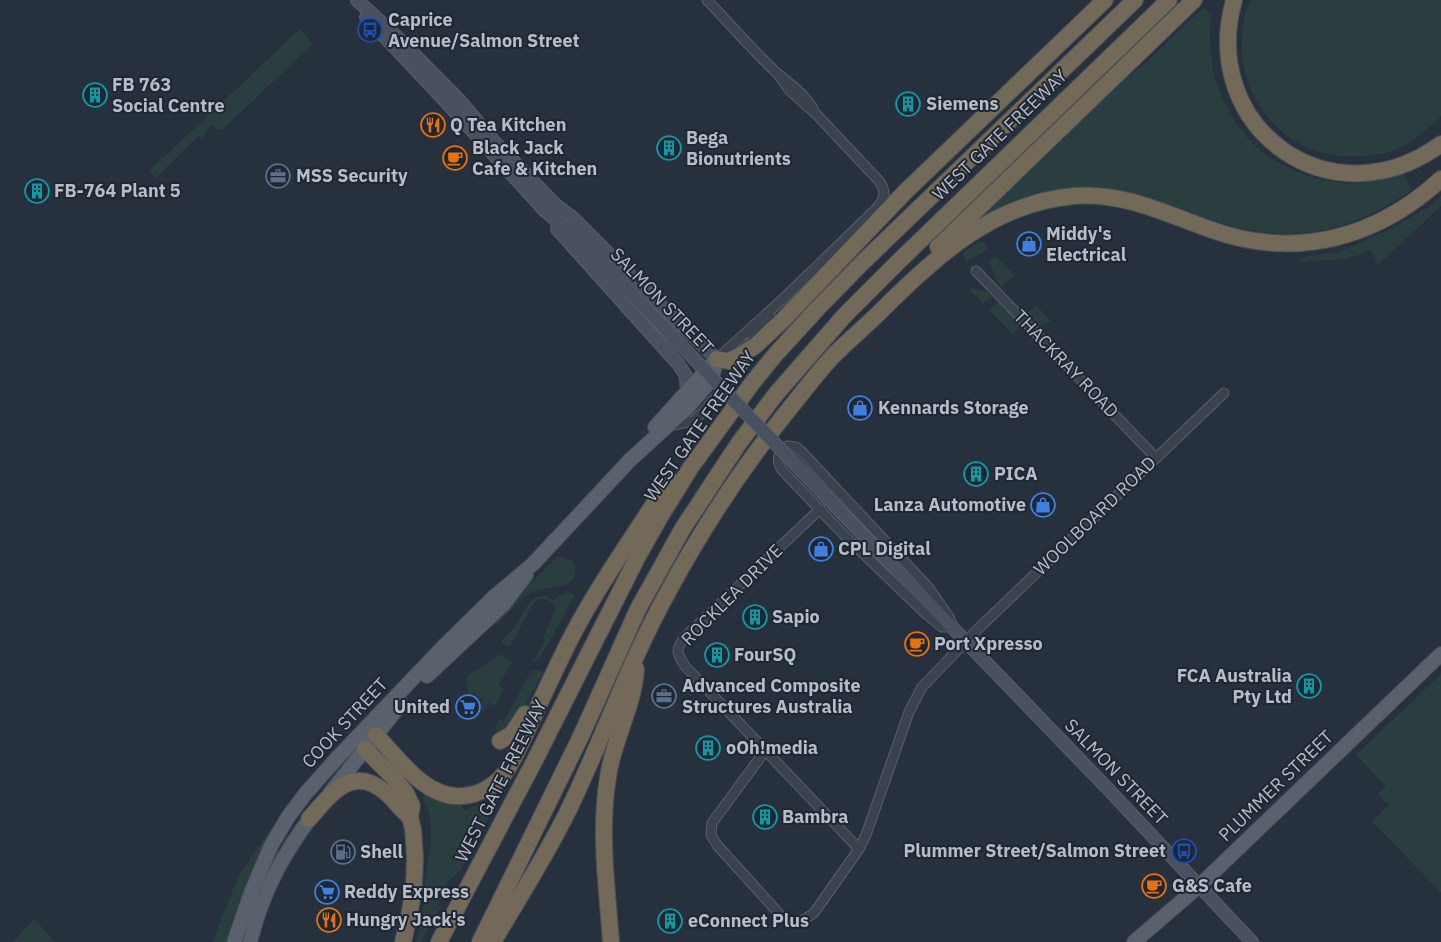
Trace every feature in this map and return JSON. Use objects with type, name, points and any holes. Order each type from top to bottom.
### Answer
[{"type":"highway","points":[[717,359],[728,360],[749,351],[783,320],[905,192],[1105,0]]},
{"type":"highway","name":"WEST GATE FREEWAY","points":[[439,942],[535,760],[638,556],[691,467],[721,424],[776,355],[862,263],[1135,0]]},
{"type":"highway","name":"WEST GATE FREEWAY","points":[[480,942],[572,754],[638,609],[683,528],[740,443],[776,394],[845,315],[1169,0]]},
{"type":"highway","points":[[493,942],[566,813],[636,655],[666,595],[688,556],[745,467],[780,420],[832,357],[872,313],[939,245],[1194,0]]},
{"type":"highway","points":[[1234,0],[1227,40],[1230,70],[1234,84],[1243,105],[1254,123],[1276,146],[1300,161],[1319,169],[1340,174],[1363,175],[1399,167],[1426,155],[1441,144]]},
{"type":"highway","points":[[776,355],[808,308],[918,187],[1028,74]]},
{"type":"highway","points":[[832,357],[903,289],[953,246],[986,222],[1030,204],[1076,196],[1121,199],[1157,208],[1213,231],[1244,239],[1272,243],[1302,244],[1326,241],[1350,234],[1374,223],[1402,208],[1441,179]]},
{"type":"highway","points":[[371,731],[415,776],[430,789],[442,794],[455,796],[470,795],[483,791],[498,781],[508,768],[561,658],[596,592],[665,487],[721,424]]},
{"type":"highway","points":[[610,942],[604,838],[606,791],[613,750],[632,697],[636,655]]},
{"type":"highway","points":[[500,740],[508,737],[515,730],[546,677],[561,658]]},
{"type":"highway","points":[[360,744],[394,778],[406,793],[412,806],[410,817],[415,857],[414,885],[409,918],[402,942]]},
{"type":"highway","points":[[310,819],[337,790],[348,783],[359,780],[366,780],[379,786],[410,817]]},
{"type":"main road","name":"COOK STREET","points":[[630,460],[647,436],[717,359]]},
{"type":"main road","name":"COOK STREET","points":[[250,942],[258,911],[273,876],[288,848],[310,819],[360,744],[630,460],[706,388],[714,374],[717,359]]},
{"type":"main road","name":"PLUMMER STREET","points":[[1134,942],[1199,886],[1441,654]]},
{"type":"main road","name":"COOK STREET","points":[[234,942],[250,893],[282,827],[315,782],[360,744]]},
{"type":"street","name":"SALMON STREET","points":[[351,0],[386,32]]},
{"type":"street","name":"SALMON STREET","points":[[357,0],[438,86],[556,205],[580,240]]},
{"type":"street","points":[[707,0],[778,74],[794,86],[817,115],[878,179],[884,190],[883,199],[879,206],[784,298],[717,359]]},
{"type":"street","name":"SALMON STREET","points":[[438,86],[544,210],[552,223],[674,358],[685,374],[687,393]]},
{"type":"street","name":"SALMON STREET","points":[[556,205],[572,216],[654,299],[717,359]]},
{"type":"street","name":"SALMON STREET","points":[[544,210],[580,240],[967,642],[1252,942]]},
{"type":"street","name":"THACKRAY ROAD","points":[[976,270],[1156,458]]},
{"type":"street","name":"COOK STREET","points":[[667,427],[696,419],[742,367],[756,332],[784,298]]},
{"type":"street","points":[[674,358],[690,349],[693,336]]},
{"type":"street","name":"WOOLBOARD ROAD","points":[[967,642],[1224,393]]},
{"type":"street","name":"SALMON STREET","points":[[793,446],[799,449],[929,588],[949,617],[953,628],[942,628],[925,613],[882,573],[820,509],[780,466],[778,456],[784,448],[793,446]]},
{"type":"street","name":"ROCKLEA DRIVE","points":[[820,509],[686,636],[678,645],[677,651],[685,666],[859,849]]},
{"type":"street","points":[[765,751],[712,823],[712,835],[717,845],[782,917],[793,923],[805,919],[814,913],[859,849],[866,835],[917,694],[929,679],[967,642]]},
{"type":"shaded area","points":[[1250,0],[1441,0],[1441,116],[1410,142],[1386,153],[1362,156],[1332,155],[1304,146],[1281,131],[1262,110],[1249,86],[1242,58],[1242,29]]},
{"type":"shaded area","points":[[1204,7],[1210,14],[1212,63],[1218,88],[1240,128],[1262,152],[1290,168],[1332,182],[1366,182],[1403,172],[1412,190],[1364,217],[1340,226],[1316,232],[1291,234],[1266,233],[1239,228],[1130,193],[1102,189],[1090,190],[980,220],[978,217],[1123,80],[1141,67]]},
{"type":"shaded area","points":[[300,29],[313,44],[222,130],[218,130],[211,125],[202,139],[199,136],[156,178],[149,171]]},
{"type":"shaded area","points":[[1441,196],[1441,206],[1378,265],[1371,250],[1347,259],[1298,262],[1304,257],[1339,252],[1388,230],[1427,208]]},
{"type":"shaded area","points":[[980,241],[984,242],[987,249],[966,262],[963,253]]},
{"type":"shaded area","points":[[995,256],[1014,275],[1001,287],[989,261]]},
{"type":"shaded area","points":[[973,288],[985,291],[992,296],[983,304],[970,290]]},
{"type":"shaded area","points":[[996,303],[999,303],[1020,324],[1020,327],[1013,334],[989,310]]},
{"type":"shaded area","points":[[1036,305],[1051,321],[1039,327],[1028,313]]},
{"type":"shaded area","points":[[559,556],[571,560],[574,565],[574,577],[570,582],[558,587],[536,590],[530,593],[516,604],[496,626],[493,623]]},
{"type":"shaded area","points":[[570,592],[574,596],[538,660],[535,661],[529,658],[535,659],[545,640],[543,637],[556,609],[549,601],[540,599],[534,602],[510,646],[502,644],[502,640],[516,625],[525,608],[535,598],[546,596],[554,601],[559,595]]},
{"type":"shaded area","points":[[498,654],[517,664],[511,663],[499,685],[504,689],[495,706],[489,702],[485,710],[481,710],[483,700],[474,693],[468,693],[466,677]]},
{"type":"shaded area","points":[[540,670],[543,673],[512,729],[499,734],[495,728],[499,719],[504,721],[531,671]]},
{"type":"shaded area","points":[[1441,674],[1441,893],[1372,821],[1389,805],[1378,794],[1386,786],[1355,754]]},
{"type":"shaded area","points":[[331,751],[320,769],[272,831],[246,883],[226,942],[213,942],[240,873],[290,801],[319,769]]},
{"type":"shaded area","points":[[426,794],[443,801],[461,804],[464,810],[482,804],[497,794],[500,796],[465,859],[462,869],[448,881],[439,899],[438,905],[441,907],[421,942],[416,942],[422,918],[431,836],[430,816],[422,798]]},
{"type":"shaded area","points":[[34,919],[55,942],[13,942]]},
{"type":"place","name":"Caprice Avenue/Salmon Street","points":[[370,30]]},
{"type":"place","name":"FB 763 Social Centre","points":[[95,95]]},
{"type":"place","name":"Siemens","points":[[908,104]]},
{"type":"place","name":"Q Tea Kitchen","points":[[433,125]]},
{"type":"place","name":"Bega Bionutrients","points":[[669,148]]},
{"type":"place","name":"Black Jack Cafe & Kitchen","points":[[455,158]]},
{"type":"place","name":"MSS Security","points":[[278,176]]},
{"type":"place","name":"FB-764 Plant 5","points":[[37,191]]},
{"type":"place","name":"Middy's Electrical","points":[[1029,244]]},
{"type":"place","name":"Kennards Storage","points":[[860,408]]},
{"type":"place","name":"PICA","points":[[976,474]]},
{"type":"place","name":"Lanza Automotive","points":[[1043,505]]},
{"type":"place","name":"CPL Digital","points":[[821,549]]},
{"type":"place","name":"Sapio","points":[[755,617]]},
{"type":"place","name":"Port Xpresso","points":[[917,644]]},
{"type":"place","name":"FourSQ","points":[[717,655]]},
{"type":"place","name":"FCA Australia Pty Ltd","points":[[1309,686]]},
{"type":"place","name":"Advanced Composite Structures Australia","points":[[664,696]]},
{"type":"place","name":"United","points":[[468,707]]},
{"type":"place","name":"oOh!media","points":[[708,748]]},
{"type":"place","name":"Bambra","points":[[765,817]]},
{"type":"place","name":"Plummer Street/Salmon Street","points":[[1184,851]]},
{"type":"place","name":"Shell","points":[[343,852]]},
{"type":"place","name":"G&S Cafe","points":[[1154,886]]},
{"type":"place","name":"Reddy Express","points":[[327,892]]},
{"type":"place","name":"Hungry Jack's","points":[[329,920]]},
{"type":"place","name":"eConnect Plus","points":[[670,921]]}]
